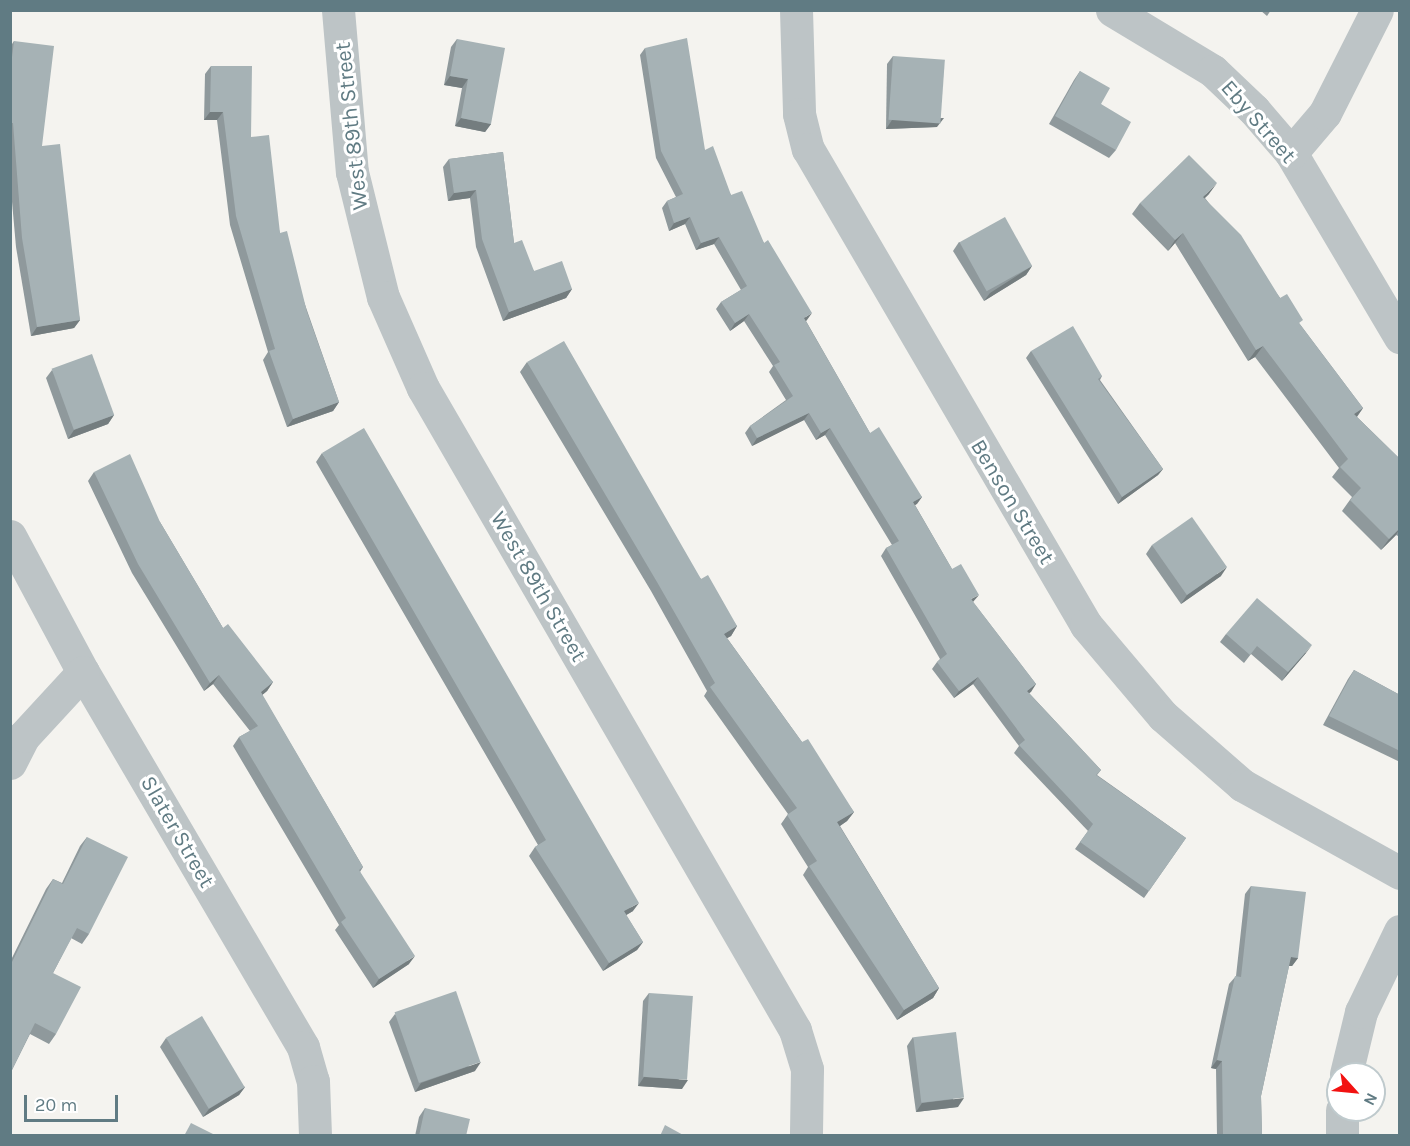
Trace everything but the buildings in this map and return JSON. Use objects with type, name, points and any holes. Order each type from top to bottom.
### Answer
[{"type":"street","name":"West 89th Street","points":[[338,10],[352,172],[383,297],[423,388],[795,1030],[807,1069],[806,1136]]},
{"type":"street","name":"Benson Street","points":[[796,10],[799,114],[808,149],[1086,625],[1163,716],[1242,784],[1400,873]]},
{"type":"street","name":"Eby Street","points":[[1112,10],[1213,71],[1291,153],[1400,337]]},
{"type":"street","points":[[1291,153],[1325,113],[1377,10]]},
{"type":"street","name":"Slater Street","points":[[10,536],[83,672],[303,1047],[313,1082],[315,1136]]},
{"type":"street","points":[[10,763],[24,735],[83,672]]},
{"type":"street","points":[[1349,1062],[1361,1012],[1400,931]]}]
